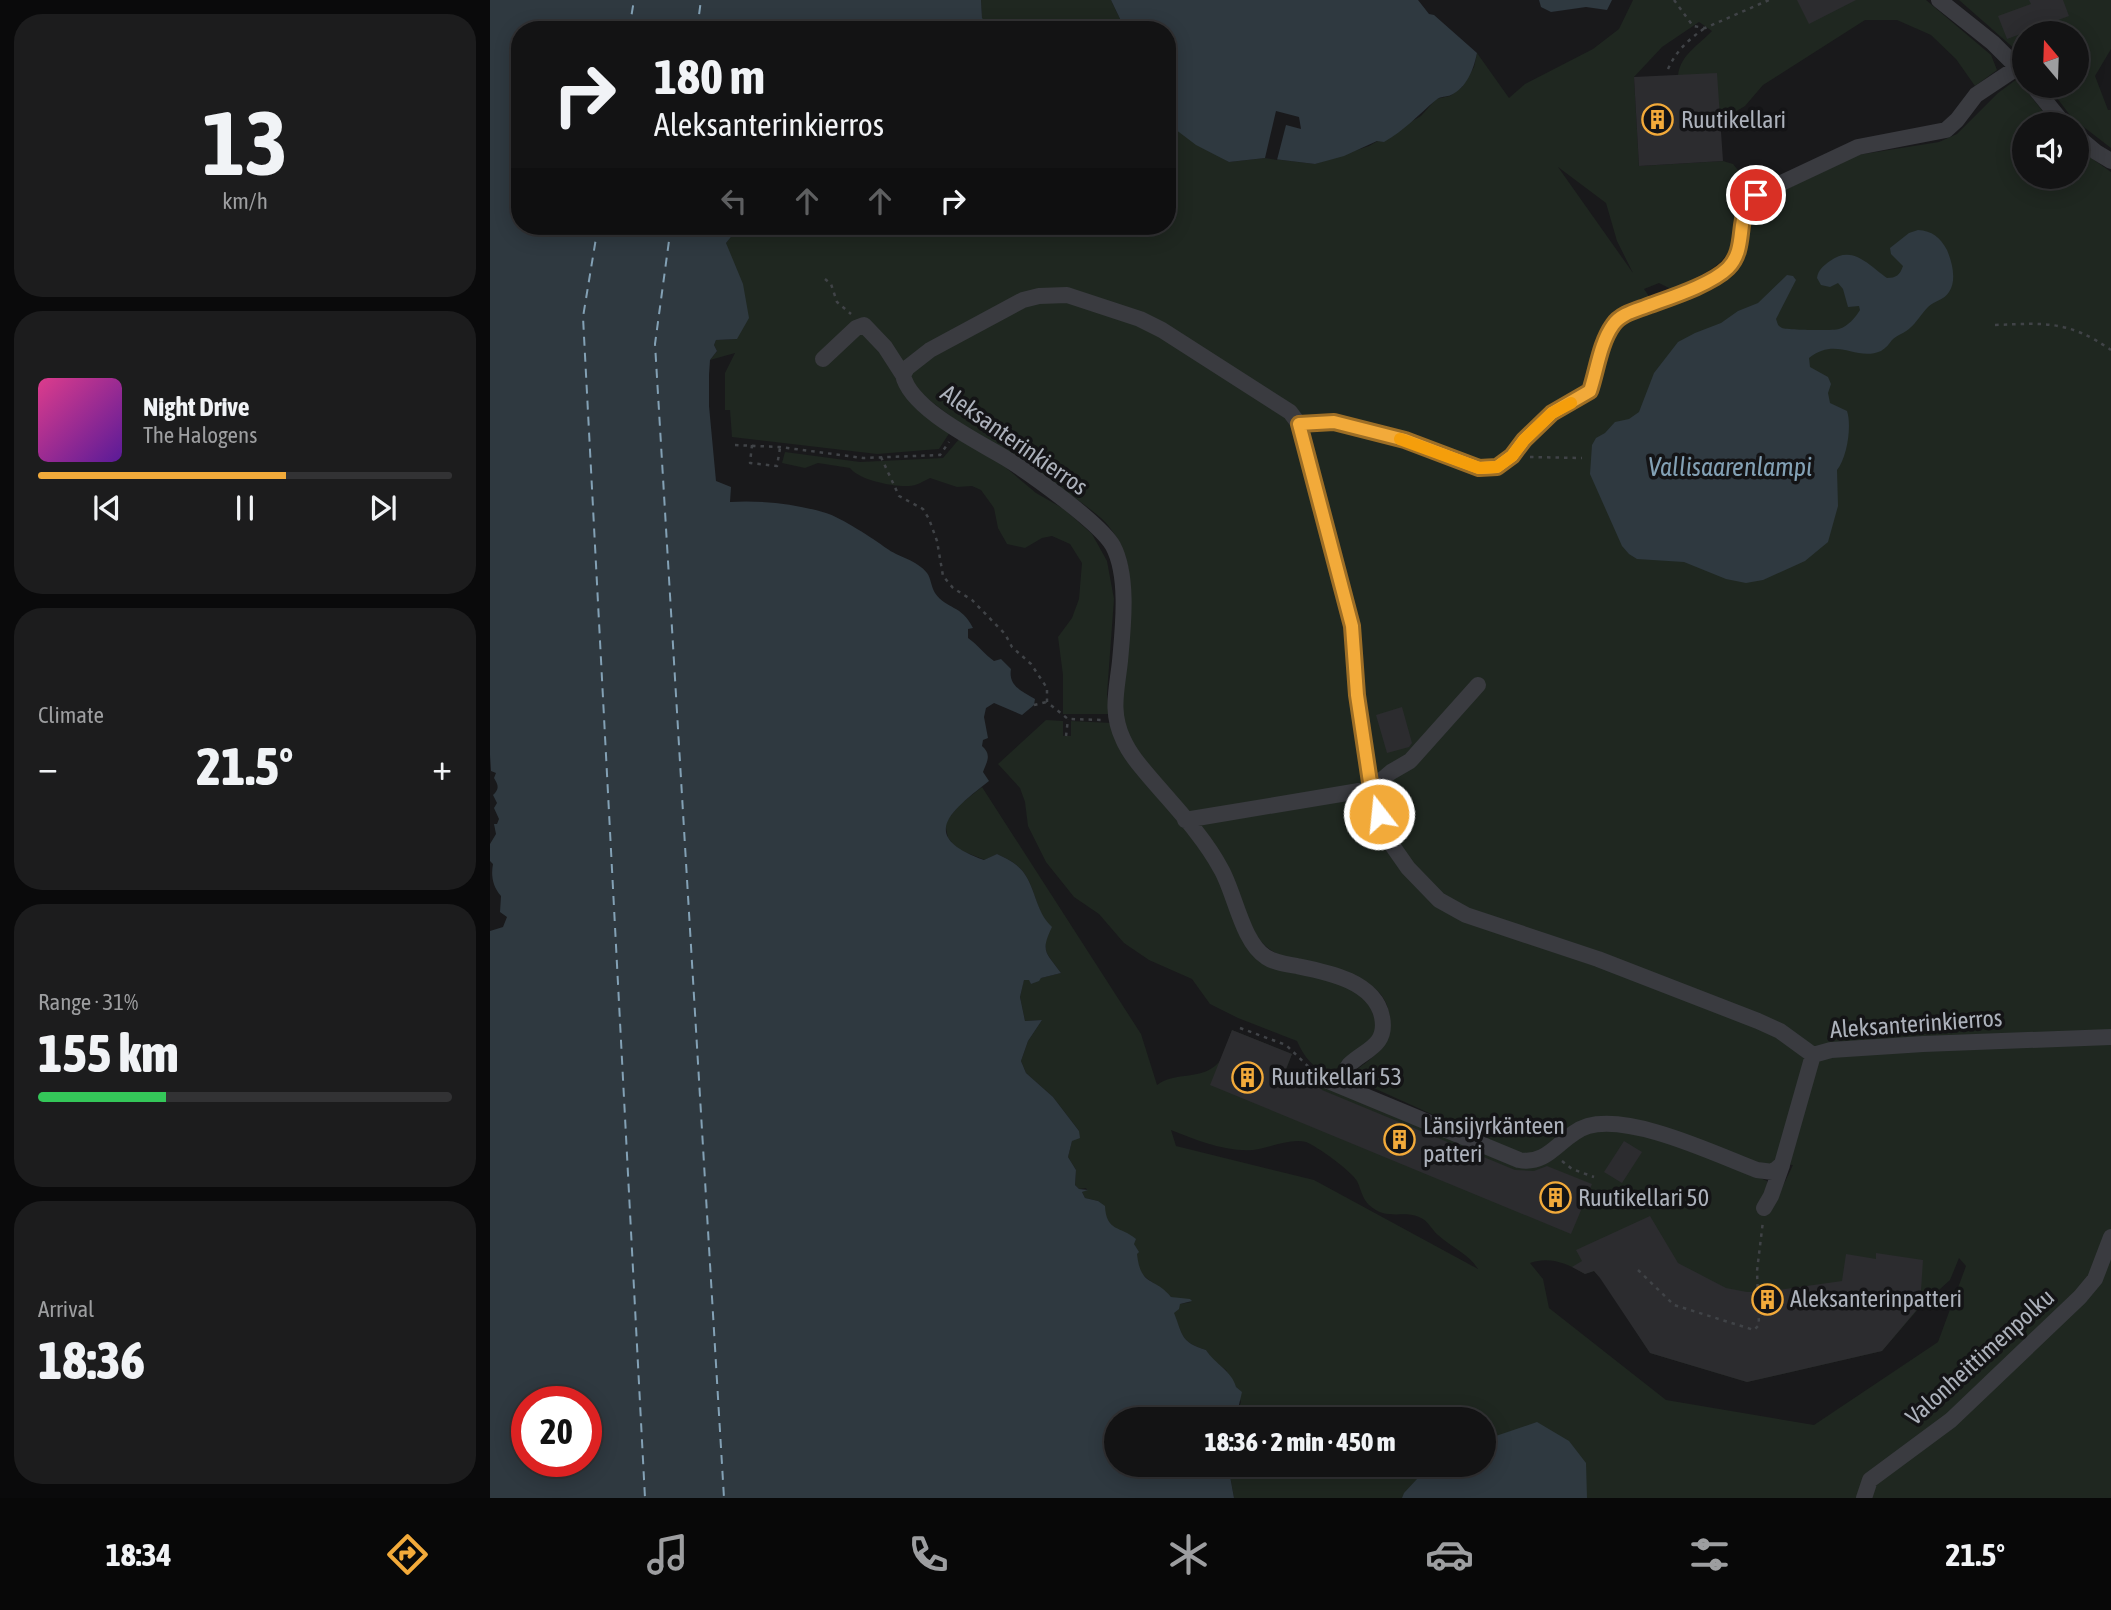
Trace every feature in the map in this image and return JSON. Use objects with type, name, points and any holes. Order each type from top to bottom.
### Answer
[{"type":"lane","points":[[1939,0],[2012,62]]},
{"type":"lane","points":[[1813,1055],[1780,1031],[1758,1021],[1598,959],[1466,915],[1439,900],[1408,868],[1387,838],[1371,789],[1357,695],[1352,626],[1299,424],[1334,422],[1405,440],[1479,468],[1497,467],[1512,456],[1524,440],[1552,413],[1590,391],[1608,334],[1615,321],[1705,282],[1730,266],[1738,252],[1743,213],[1756,195],[1857,147],[1946,130],[1976,95],[2012,76]]},
{"type":"lane","points":[[2043,98],[2054,112]]},
{"type":"lane","points":[[2089,146],[2111,161]]},
{"type":"lane","name":"Aleksanterinkierros","points":[[1299,424],[1290,412],[1162,330],[1140,319],[1067,295],[1051,294],[1023,300],[930,351],[907,368],[903,376],[907,389],[915,398],[957,431],[1009,460],[1089,521],[1112,546],[1120,568],[1123,606],[1120,663],[1114,699],[1116,720],[1129,751],[1222,869],[1247,933],[1259,952],[1277,962],[1322,971],[1345,979],[1359,986],[1377,1002],[1383,1020],[1381,1036],[1370,1051],[1349,1066],[1334,1082]]},
{"type":"lane","points":[[823,359],[856,328],[864,325],[885,347],[903,376]]},
{"type":"lane","points":[[1185,820],[1371,789],[1391,772],[1410,761],[1478,685]]},
{"type":"lane","name":"Aleksanterinkierros","points":[[1764,1208],[1782,1164],[1813,1055],[1831,1050],[1923,1044],[2111,1037]]},
{"type":"lane","points":[[1334,1082],[1519,1160],[1535,1161],[1553,1151],[1580,1129],[1611,1124],[1653,1131],[1766,1172],[1773,1172],[1782,1164]]},
{"type":"lane","name":"Valonheittimenpolku","points":[[1864,1498],[1870,1480],[1951,1420],[2080,1297],[2095,1279],[2111,1237]]},
{"type":"path","points":[[1674,0],[1693,26],[1705,28]]},
{"type":"path","points":[[1668,69],[1673,56],[1705,28],[1769,0]]},
{"type":"path","points":[[825,279],[831,284],[837,302],[864,325]]},
{"type":"path","points":[[1995,325],[2046,323],[2072,328],[2111,350]]},
{"type":"path","points":[[735,445],[780,447],[851,457],[940,455],[957,431]]},
{"type":"path","points":[[752,445],[750,463],[777,466],[780,447]]},
{"type":"path","points":[[1512,456],[1582,458]]},
{"type":"path","points":[[881,457],[899,496],[923,509],[929,519],[937,541],[943,576],[953,589],[972,600],[1005,634],[1012,647],[1031,664],[1047,688],[1047,702]]},
{"type":"path","points":[[1034,705],[1047,702]]},
{"type":"path","points":[[1047,702],[1068,719],[1116,720]]},
{"type":"path","points":[[1066,736],[1068,719]]},
{"type":"path","points":[[1240,1028],[1286,1045],[1309,1069],[1334,1082]]},
{"type":"path","points":[[1553,1151],[1572,1169],[1594,1177]]},
{"type":"path","points":[[1638,1270],[1674,1305],[1754,1330],[1759,1325],[1757,1292],[1764,1208]]},
{"type":"shaded area","points":[[981,0],[1111,0],[1121,21],[984,21]]},
{"type":"shaded area","points":[[1633,0],[1926,0],[1991,55],[1997,70],[1975,86],[1956,59],[1931,35],[1897,20],[1865,20],[1763,85],[1745,106],[1720,121],[1687,75],[1678,75],[1683,61],[1712,31],[1699,22],[1662,47],[1634,77],[1639,166],[1723,161],[1733,164],[1745,179],[1762,184],[1741,200],[1737,208],[1732,243],[1727,254],[1716,266],[1671,289],[1659,283],[1644,289],[1657,308],[1746,248],[1756,204],[1857,155],[1939,142],[1957,134],[2012,83],[2012,98],[2032,98],[2043,112],[2012,112],[2012,189],[2089,189],[2089,156],[2111,172],[2111,1498],[1234,1498],[1230,1477],[1496,1477],[1496,1407],[1239,1407],[1241,1402],[1226,1370],[1213,1361],[1206,1350],[1187,1341],[1181,1332],[1173,1313],[1180,1304],[1191,1302],[1171,1297],[1140,1273],[1134,1244],[1111,1227],[1098,1201],[1085,1198],[1082,1192],[1087,1190],[1086,1188],[1079,1189],[1075,1185],[1076,1170],[1068,1157],[1072,1141],[1079,1131],[1053,1097],[1026,1073],[1021,1061],[1028,1041],[1042,1020],[1025,1021],[1020,997],[1024,979],[1030,980],[1031,984],[1041,978],[1061,973],[1046,951],[1051,927],[1042,915],[1028,880],[1019,867],[997,854],[985,860],[957,849],[948,838],[945,823],[959,805],[982,787],[1141,1034],[1157,1085],[1172,1078],[1205,1072],[1212,1068],[1223,1055],[1232,1030],[1292,1054],[1286,1070],[1520,1165],[1553,1147],[1543,1152],[1522,1155],[1356,1080],[1356,1070],[1375,1055],[1388,1037],[1390,1021],[1385,1000],[1371,986],[1353,976],[1286,958],[1268,948],[1255,932],[1224,878],[1152,776],[1122,721],[1120,708],[1129,574],[1120,543],[1101,518],[976,434],[897,375],[899,384],[910,400],[950,432],[939,449],[877,454],[732,437],[730,410],[725,410],[725,373],[735,353],[710,360],[717,351],[714,345],[716,340],[737,339],[726,243],[733,235],[1176,235],[1176,129],[1229,162],[1265,158],[1315,164],[1369,146],[1421,116],[1436,99],[1450,96],[1462,87],[1474,67],[1477,53],[1509,98],[1525,84],[1593,49],[1619,29]],"holes":[[[1558,167],[1606,203],[1617,241],[1633,273]],[[1615,1118],[1770,1166],[1793,1165],[1781,1190],[1767,1186],[1767,1181],[1729,1164],[1652,1138],[1605,1130],[1582,1134]],[[1171,1130],[1190,1138],[1242,1150],[1293,1141],[1306,1142],[1318,1148],[1354,1177],[1365,1199],[1375,1210],[1422,1218],[1478,1269],[1314,1180],[1176,1146]],[[1959,1258],[1966,1266],[1938,1342],[1814,1425],[1666,1400],[1549,1308],[1543,1279],[1530,1263],[1544,1260],[1565,1264],[1585,1274],[1594,1271],[1650,1353],[1747,1382],[1882,1351],[1920,1307],[1950,1280]]]},
{"type":"shaded area","points":[[1959,0],[2111,0],[2111,49],[2095,76],[2108,110],[2111,110],[2111,148],[2089,131],[2089,112],[2068,112],[2057,98],[2090,98],[2090,21],[2012,21],[2012,47]]},
{"type":"shaded area","points":[[960,438],[998,461],[1036,493],[1064,509],[1092,534],[1107,561],[1114,599],[1107,694],[1109,714],[1063,714],[1063,675],[1058,637],[1072,618],[1079,599],[1082,563],[1070,544],[1052,536],[1042,538],[1025,548],[1007,544],[998,528],[994,508],[981,490],[972,486],[957,487],[930,478],[912,486],[894,485],[868,479],[850,468],[818,463],[805,468],[782,463],[785,452],[860,462],[943,458]]},
{"type":"shaded area","points":[[1046,720],[1063,721],[1063,736],[1071,736],[1071,721],[1112,723],[1210,857],[1249,948],[1352,989],[1368,1000],[1378,1028],[1371,1044],[1329,1074],[1323,1072],[1310,1061],[1297,1041],[1210,1004],[1192,979],[1149,960],[1124,943],[1099,914],[1074,897],[1046,862],[1028,826],[1020,788],[998,764]]},
{"type":"water","points":[[490,0],[981,0],[984,21],[511,21],[511,235],[733,235],[726,243],[743,284],[749,318],[737,339],[716,340],[714,345],[717,351],[710,360],[709,406],[716,481],[731,487],[730,502],[779,503],[832,515],[918,565],[928,575],[940,598],[968,620],[973,628],[968,629],[968,638],[994,661],[1001,659],[1011,669],[1014,684],[1035,699],[1034,705],[1022,715],[994,703],[986,708],[984,717],[988,738],[983,740],[982,746],[988,758],[983,772],[989,781],[953,813],[947,823],[946,832],[951,842],[963,851],[984,860],[997,854],[1015,864],[1028,880],[1043,915],[1052,927],[1046,942],[1046,952],[1061,973],[1041,978],[1031,984],[1029,980],[1024,980],[1020,997],[1025,1021],[1042,1020],[1028,1041],[1021,1061],[1026,1073],[1053,1097],[1079,1131],[1080,1138],[1072,1141],[1068,1157],[1076,1170],[1075,1185],[1079,1189],[1088,1190],[1082,1192],[1085,1198],[1105,1206],[1111,1224],[1136,1239],[1134,1244],[1139,1252],[1139,1265],[1145,1277],[1171,1297],[1192,1301],[1180,1304],[1174,1313],[1181,1332],[1191,1344],[1206,1350],[1242,1392],[1238,1407],[1104,1407],[1104,1477],[1230,1477],[1234,1498],[490,1498],[490,931],[503,927],[507,917],[500,912],[501,896],[494,884],[493,864],[490,861],[490,844],[496,834],[494,824],[497,824],[499,819],[494,808],[497,803],[493,795],[498,787],[494,778],[496,773],[491,771],[490,755]]},
{"type":"water","points":[[1111,0],[1418,0],[1429,14],[1434,15],[1477,53],[1472,71],[1457,92],[1438,99],[1405,128],[1384,142],[1377,141],[1344,156],[1315,164],[1265,158],[1229,162],[1196,145],[1176,130],[1176,21],[1121,21]]},
{"type":"water","points":[[1539,0],[1612,0],[1607,10],[1586,7],[1551,12],[1541,7]]},
{"type":"water","name":"Vallisaarenlampi","points":[[1918,230],[1935,235],[1947,250],[1953,277],[1947,295],[1928,307],[1910,328],[1894,338],[1881,351],[1863,354],[1829,349],[1809,358],[1810,367],[1828,377],[1831,384],[1828,393],[1830,403],[1847,411],[1848,417],[1846,450],[1837,470],[1838,506],[1828,542],[1805,561],[1763,580],[1746,583],[1726,579],[1684,562],[1637,559],[1629,554],[1622,546],[1590,474],[1592,445],[1596,438],[1615,422],[1629,419],[1639,412],[1654,373],[1678,342],[1758,303],[1787,275],[1796,280],[1776,319],[1779,326],[1786,329],[1811,330],[1842,328],[1856,316],[1860,310],[1859,306],[1848,307],[1843,289],[1838,283],[1830,287],[1821,285],[1817,278],[1821,268],[1838,256],[1853,255],[1887,278],[1895,277],[1903,266],[1891,254],[1890,248],[1909,233]]},
{"type":"water","points":[[1537,1422],[1569,1441],[1586,1463],[1587,1498],[1402,1498],[1419,1477],[1496,1477],[1496,1436]]},
{"type":"pier","points":[[1276,111],[1299,117],[1301,129],[1286,125],[1277,160],[1265,158]]},
{"type":"building","points":[[1797,0],[1856,0],[1809,24]]},
{"type":"building","points":[[2029,0],[2063,0],[2069,16],[2056,21],[2012,21],[2012,37],[2007,39],[1998,16],[2031,4]]},
{"type":"building","points":[[1717,73],[1723,161],[1639,166],[1634,77]]},
{"type":"building","points":[[1402,707],[1412,743],[1409,747],[1387,753],[1376,715]]},
{"type":"building","name":"Länsijyrkänteen patteri","points":[[1232,1030],[1292,1054],[1286,1069],[1316,1082],[1322,1090],[1515,1170],[1534,1171],[1547,1166],[1592,1184],[1571,1234],[1210,1085]]},
{"type":"building","points":[[1624,1141],[1642,1152],[1622,1183],[1604,1172]]},
{"type":"building","name":"Aleksanterinpatteri","points":[[1650,1216],[1678,1263],[1726,1288],[1747,1292],[1842,1281],[1846,1254],[1876,1259],[1876,1253],[1923,1260],[1920,1306],[1882,1351],[1747,1382],[1650,1353],[1594,1271],[1585,1274],[1572,1267],[1582,1261],[1576,1250]]},
{"type":"ferry route","points":[[630,21],[634,0]]},
{"type":"ferry route","points":[[698,21],[701,0]]},
{"type":"ferry route","points":[[597,235],[583,317],[645,1498]]},
{"type":"ferry route","points":[[670,235],[655,344],[724,1498]]},
{"type":"slow traffic","points":[[1400,439],[1479,468],[1497,467],[1512,456],[1524,440],[1552,413],[1571,403]]},
{"type":"place","name":"Ruutikellari","points":[[1658,120]]},
{"type":"place","name":"Ruutikellari 53","points":[[1248,1077]]},
{"type":"place","name":"Länsijyrkänteen patteri","points":[[1400,1140]]},
{"type":"place","name":"Ruutikellari 50","points":[[1555,1198]]},
{"type":"place","name":"Aleksanterinpatteri","points":[[1767,1299]]},
{"type":"route","points":[[1379,814],[1371,789],[1357,695],[1352,626],[1299,424],[1334,422],[1405,440],[1479,468],[1497,467],[1512,456],[1524,440],[1552,413],[1590,391],[1608,334],[1615,321],[1705,282],[1730,266],[1738,252],[1743,213],[1756,195]]}]
